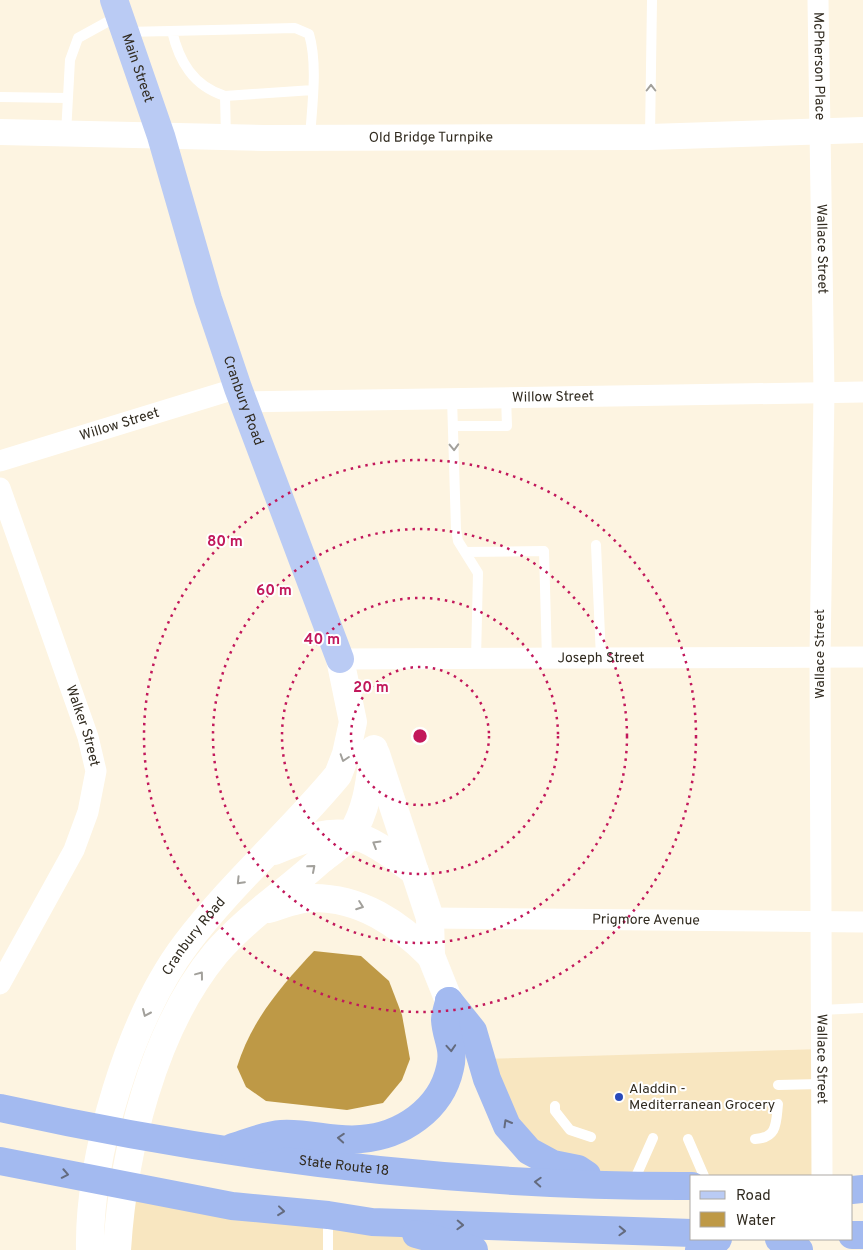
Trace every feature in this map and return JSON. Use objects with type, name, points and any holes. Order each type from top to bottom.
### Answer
[{"type":"highway","points":[[220,1151],[280,1134],[360,1140],[395,1132],[415,1121],[430,1107],[450,1070],[452,1056],[451,1039],[445,1019],[449,1001]]},
{"type":"highway","points":[[449,1001],[473,1031],[487,1079],[506,1126],[529,1151],[553,1164],[578,1169],[603,1185]]},
{"type":"highway","name":"State Route 18","points":[[0,1108],[220,1151],[382,1171],[603,1185],[690,1186]]},
{"type":"highway","points":[[0,1162],[232,1206],[372,1222],[690,1233]]},
{"type":"highway","points":[[372,1222],[474,1250]]},
{"type":"highway","points":[[699,1250],[716,1240]]},
{"type":"highway","points":[[781,1240],[799,1250]]},
{"type":"main road","name":"Main Street","points":[[119,16],[161,136]]},
{"type":"main road","name":"Cranbury Road","points":[[161,136],[208,299],[240,395],[374,749],[416,872],[430,918],[431,956],[449,1001]]},
{"type":"main road","name":"Cranbury Road","points":[[90,1246],[96,1186],[107,1124],[122,1073],[152,998],[186,944],[235,886],[338,775],[346,754],[353,722],[340,659]]},
{"type":"main road","name":"Cranbury Road","points":[[117,1248],[132,1140],[149,1082],[178,1014],[195,982],[217,952],[262,910],[351,834],[366,803],[374,749]]},
{"type":"main road","points":[[266,854],[303,839],[324,834],[351,834],[368,839],[416,872]]},
{"type":"main road","points":[[262,910],[311,898],[346,901],[384,917],[412,937],[431,956]]},
{"type":"street","name":"McPherson Place","points":[[818,0],[819,131]]},
{"type":"street","name":"Old Bridge Turnpike","points":[[0,132],[66,135],[226,137],[650,137],[863,130]]},
{"type":"street","name":"Wallace Street","points":[[819,131],[824,392],[820,657],[822,1175]]},
{"type":"street","name":"Willow Street","points":[[0,461],[240,395],[452,398],[863,392]]},
{"type":"street","name":"Walker Street","points":[[0,488],[88,737],[96,771],[88,812],[74,850],[1,980]]},
{"type":"street","name":"Joseph Street","points":[[340,659],[863,657]]},
{"type":"street","name":"Prigmore Avenue","points":[[430,918],[863,922]]},
{"type":"lane","points":[[650,137],[652,0]]},
{"type":"lane","points":[[66,135],[70,60],[78,38],[119,16],[172,31],[295,28],[309,34],[312,43],[313,90],[310,137]]},
{"type":"lane","points":[[172,31],[177,52],[188,70],[202,85],[225,96],[313,90]]},
{"type":"lane","points":[[225,96],[226,137]]},
{"type":"lane","points":[[0,97],[68,98]]},
{"type":"lane","points":[[453,426],[507,426],[506,397]]},
{"type":"lane","points":[[452,398],[456,528],[458,540],[478,573],[476,659]]},
{"type":"lane","points":[[596,545],[601,658]]},
{"type":"lane","points":[[466,552],[544,551],[547,659]]},
{"type":"lane","points":[[821,1010],[863,1008]]},
{"type":"lane","points":[[778,1085],[822,1084]]},
{"type":"lane","points":[[755,1139],[770,1135],[776,1129],[778,1104]]},
{"type":"lane","points":[[555,1106],[555,1111],[570,1130],[591,1136]]},
{"type":"lane","points":[[631,1186],[653,1138]]},
{"type":"lane","points":[[688,1138],[704,1175]]},
{"type":"lane","points":[[328,1216],[328,1250]]},
{"type":"shaded area","points":[[822,1049],[822,1175],[690,1175],[631,1186],[529,1151],[481,1059]]},
{"type":"shaded area","points":[[126,1185],[328,1215],[474,1250],[117,1250]]},
{"type":"water","points":[[314,951],[361,956],[389,981],[402,1015],[410,1059],[402,1080],[383,1103],[347,1110],[266,1101],[246,1087],[237,1067],[250,1034],[268,1005]]},
{"type":"place","name":"Aladdin - Mediterranean Grocery","points":[[619,1097]]}]
